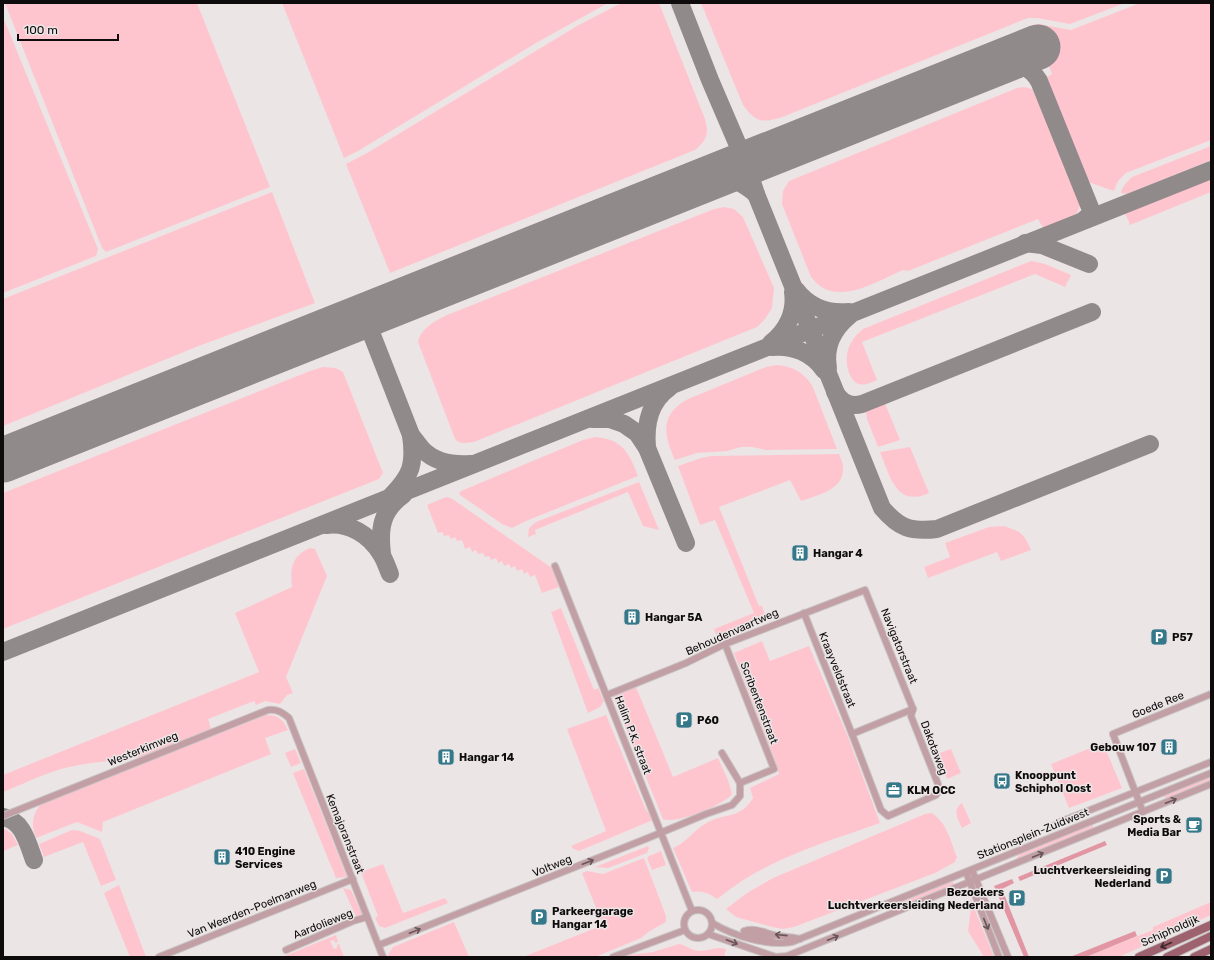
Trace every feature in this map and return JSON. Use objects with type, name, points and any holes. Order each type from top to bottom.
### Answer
[{"type":"main road","name":"Schipholdijk","points":[[1138,957],[1211,925]]},
{"type":"main road","points":[[1167,957],[1211,936]]},
{"type":"main road","points":[[1194,957],[1211,949]]},
{"type":"street","name":"Halim P.K. straat","points":[[555,566],[692,911]]},
{"type":"street","name":"Behoudenvaartweg","points":[[607,695],[686,663],[725,644],[865,590]]},
{"type":"street","name":"Navigatorstraat","points":[[865,590],[913,709]]},
{"type":"street","name":"Kraayveldstraat","points":[[804,613],[852,734]]},
{"type":"street","name":"Scribentenstraat","points":[[725,644],[774,769],[740,783]]},
{"type":"street","name":"Goede Ree","points":[[1136,792],[1112,734],[1211,694]]},
{"type":"street","points":[[852,734],[913,709]]},
{"type":"street","name":"Dakotaweg","points":[[852,734],[881,810],[888,816],[936,795],[938,792],[938,784],[911,716],[913,709]]},
{"type":"street","name":"Westerkimweg","points":[[3,816],[268,710],[282,712],[288,718]]},
{"type":"street","name":"Kemajoranstraat","points":[[288,718],[384,957]]},
{"type":"street","points":[[722,752],[740,783]]},
{"type":"street","name":"Stationsplein-Zuidwest","points":[[1052,827],[1058,823],[1211,762]]},
{"type":"street","name":"Stationsplein-Zuidwest","points":[[775,943],[784,943],[800,939],[1211,773]]},
{"type":"street","name":"Voltweg","points":[[379,945],[706,814],[732,805],[740,796],[740,783]]},
{"type":"street","name":"Stationsplein-Zuidwest","points":[[708,934],[776,957],[783,957],[797,953],[957,888],[976,878],[989,875],[1211,784]]},
{"type":"street","points":[[1136,792],[1143,812]]},
{"type":"street","name":"Stationsplein-Zuidwest","points":[[1101,818],[1105,828]]},
{"type":"street","points":[[1009,855],[1013,865]]},
{"type":"street","points":[[969,871],[976,878],[1008,957]]},
{"type":"street","points":[[969,871],[969,882],[999,957]]},
{"type":"street","name":"Stationsplein-Zuidwest","points":[[980,888],[989,875]]},
{"type":"street","name":"Van Weerden-Poelmanweg","points":[[159,957],[353,879]]},
{"type":"street","points":[[957,888],[973,891]]},
{"type":"street","points":[[698,910],[707,913],[712,922],[712,929],[705,936],[697,938],[692,937],[685,930],[685,919],[692,911],[698,910]]},
{"type":"street","name":"Aardolieweg","points":[[286,950],[353,921],[367,917]]},
{"type":"street","points":[[712,922],[722,928],[759,941],[775,943]]},
{"type":"street","points":[[736,933],[752,929],[778,936],[787,936],[800,939]]},
{"type":"street","points":[[613,957],[685,930]]},
{"type":"street","points":[[744,931],[775,943]]},
{"type":"shaded area","points":[[5,3],[197,3],[270,187],[106,252],[102,248]]},
{"type":"shaded area","points":[[282,3],[608,3],[536,43],[344,158]]},
{"type":"shaded area","points":[[621,3],[659,3],[705,119],[707,133],[702,143],[695,150],[390,273],[346,164],[367,153],[577,26]]},
{"type":"shaded area","points":[[701,3],[1125,3],[1070,24],[1037,18],[1028,18],[785,116],[766,121],[752,116],[743,105]]},
{"type":"shaded area","points":[[1140,3],[1211,3],[1211,140],[1126,173],[1118,181],[1114,191],[1088,182],[1047,77],[1052,74],[1032,25],[1039,24],[1071,30]]},
{"type":"shaded area","points":[[3,17],[98,249],[96,256],[3,293]]},
{"type":"shaded area","points":[[1024,87],[1032,89],[1035,94],[1079,200],[1080,205],[1077,214],[1043,228],[1038,219],[908,271],[903,270],[873,284],[851,291],[830,291],[820,286],[811,277],[782,204],[783,191],[789,181],[1017,88]]},
{"type":"shaded area","points":[[1211,146],[1211,160],[1127,194],[1121,193],[1124,186],[1132,177]]},
{"type":"shaded area","points":[[1211,179],[1211,192],[1130,225],[1125,213]]},
{"type":"shaded area","points":[[272,192],[315,303],[196,347],[3,426],[3,299]]},
{"type":"shaded area","points":[[724,207],[734,209],[743,217],[774,288],[772,308],[765,319],[757,327],[474,442],[461,443],[455,439],[418,342],[425,329],[447,315],[714,209]]},
{"type":"shaded area","points":[[1031,261],[1045,264],[1071,275],[1065,287],[1035,274],[862,342],[877,380],[868,384],[861,384],[857,383],[852,378],[847,366],[848,348],[854,338],[863,329]]},
{"type":"shaded area","points":[[776,365],[797,370],[812,385],[837,449],[766,450],[752,447],[741,447],[727,451],[697,453],[675,460],[666,433],[666,425],[672,411],[688,399],[766,367]]},
{"type":"shaded area","points":[[323,367],[336,368],[343,372],[383,473],[379,479],[3,629],[3,493]]},
{"type":"shaded area","points":[[884,401],[900,440],[878,447],[867,419],[866,412],[870,407]]},
{"type":"shaded area","points":[[595,437],[612,441],[623,448],[628,454],[638,476],[512,528],[502,524],[459,493],[583,440]]},
{"type":"shaded area","points":[[910,447],[929,493],[918,497],[909,496],[902,493],[896,487],[887,471],[880,452]]},
{"type":"shaded area","points":[[839,454],[843,466],[842,477],[839,483],[828,491],[801,501],[790,480],[719,507],[759,606],[762,606],[766,617],[717,637],[714,629],[754,613],[715,520],[700,525],[678,466],[711,456]]},
{"type":"shaded area","points":[[639,482],[659,530],[643,526],[628,492],[535,530],[536,534],[528,537],[529,528],[536,522]]},
{"type":"shaded area","points":[[446,497],[451,498],[552,568],[559,587],[542,593],[535,575],[530,577],[528,572],[524,574],[522,569],[517,571],[515,566],[511,568],[509,564],[504,566],[502,561],[498,563],[496,558],[491,560],[489,556],[485,557],[483,553],[478,554],[476,550],[472,552],[470,547],[465,549],[462,540],[457,541],[455,537],[451,539],[449,535],[444,536],[442,532],[438,533],[427,505]]},
{"type":"shaded area","points":[[1004,526],[1021,534],[1031,550],[1001,561],[997,552],[928,578],[924,567],[950,557],[945,543],[989,527]]},
{"type":"shaded area","points":[[310,548],[315,549],[327,576],[286,677],[293,693],[287,695],[280,704],[265,701],[256,705],[254,701],[208,719],[211,729],[143,756],[69,767],[41,776],[3,792],[3,775],[259,672],[235,613],[292,587],[291,574],[295,559]]},
{"type":"shaded area","points":[[561,608],[594,690],[598,688],[604,701],[600,707],[588,713],[551,612]]},
{"type":"shaded area","points":[[762,641],[770,661],[809,646],[848,737],[880,823],[789,856],[755,873],[717,899],[705,892],[692,892],[673,848],[678,846],[712,820],[742,810],[753,798],[750,788],[779,774],[734,653]]},
{"type":"shaded area","points":[[636,687],[673,777],[718,758],[728,780],[732,794],[720,803],[688,817],[669,820],[663,819],[613,696]]},
{"type":"shaded area","points":[[266,715],[280,718],[288,730],[265,738],[271,754],[103,822],[102,832],[77,822],[36,838],[33,829],[33,820],[41,804]]},
{"type":"shaded area","points":[[606,715],[645,808],[653,820],[579,851],[571,846],[606,831],[567,729]]},
{"type":"shaded area","points":[[1103,743],[1122,788],[1069,808],[1051,764]]},
{"type":"shaded area","points":[[295,749],[301,763],[291,767],[285,753]]},
{"type":"shaded area","points":[[951,749],[961,773],[947,779],[937,754]]},
{"type":"shaded area","points":[[304,769],[347,877],[336,878],[293,773]]},
{"type":"shaded area","points":[[1211,776],[1211,781],[1166,799],[1164,796],[1165,794]]},
{"type":"shaded area","points":[[962,803],[971,823],[962,828],[957,815],[957,809]]},
{"type":"shaded area","points":[[932,813],[945,827],[957,857],[955,862],[935,873],[794,927],[783,929],[736,917],[726,909],[747,893],[773,878],[925,814]]},
{"type":"shaded area","points":[[1093,825],[1093,829],[1015,860],[1024,851]]},
{"type":"shaded area","points":[[3,828],[12,834],[18,845],[3,851]]},
{"type":"shaded area","points":[[72,830],[80,831],[100,839],[116,880],[101,886],[83,842],[44,857],[39,844]]},
{"type":"shaded area","points":[[1105,841],[1107,845],[1020,881],[1018,877]]},
{"type":"shaded area","points":[[648,846],[649,848],[647,853],[608,868],[595,867]]},
{"type":"shaded area","points":[[661,851],[666,865],[652,870],[647,858]]},
{"type":"shaded area","points":[[644,858],[666,916],[666,922],[641,938],[595,957],[523,957],[603,925],[582,873],[587,871],[603,874]]},
{"type":"shaded area","points":[[360,861],[364,871],[383,864],[403,913],[445,898],[448,903],[385,928],[379,926],[375,918],[378,916],[357,862]]},
{"type":"shaded area","points":[[1012,879],[1014,883],[1002,889],[1029,957],[1024,957],[994,886]]},
{"type":"shaded area","points":[[953,881],[954,885],[894,909],[891,907],[893,905]]},
{"type":"shaded area","points":[[119,885],[146,957],[130,957],[104,893]]},
{"type":"shaded area","points":[[343,888],[351,890],[362,914],[359,917],[356,916]]},
{"type":"shaded area","points":[[970,898],[994,957],[984,957],[968,931],[971,908]]},
{"type":"shaded area","points":[[1211,902],[1211,915],[1119,957],[1086,957],[1153,930],[1153,927]]},
{"type":"shaded area","points":[[454,922],[469,957],[389,957],[388,955],[393,947]]},
{"type":"shaded area","points":[[1135,931],[1137,936],[1086,957],[1070,957]]},
{"type":"shaded area","points":[[336,935],[338,942],[335,943],[334,940],[330,941],[334,949],[337,948],[337,945],[339,944],[344,957],[282,957]]},
{"type":"shaded area","points":[[679,944],[697,951],[719,948],[726,949],[724,957],[624,957],[653,952]]},
{"type":"taxiway","points":[[680,3],[710,80],[746,164],[756,194],[882,508],[888,515],[900,524],[912,529],[937,529],[1150,444]]},
{"type":"taxiway","points":[[1002,62],[1028,69],[1039,81],[1091,210],[1089,216],[1085,219]]},
{"type":"taxiway","points":[[3,652],[1211,170]]},
{"type":"taxiway","points":[[713,177],[726,178],[736,181],[746,186],[756,194]]},
{"type":"taxiway","points":[[1025,243],[1042,245],[1089,264]]},
{"type":"taxiway","points":[[796,290],[807,301],[820,308],[834,312],[849,312]]},
{"type":"taxiway","points":[[771,343],[782,333],[792,314],[794,299],[793,292]]},
{"type":"taxiway","points":[[372,335],[374,320],[384,308]]},
{"type":"taxiway","points":[[835,392],[840,399],[847,403],[854,405],[862,404],[1092,312]]},
{"type":"taxiway","points":[[828,368],[827,360],[829,345],[839,326],[850,315]]},
{"type":"taxiway","points":[[344,324],[360,325],[372,335],[411,435],[413,454],[408,475],[404,482],[391,496]]},
{"type":"taxiway","points":[[772,347],[787,347],[801,351],[814,359],[824,370]]},
{"type":"taxiway","points":[[647,448],[647,431],[650,415],[657,400],[669,388]]},
{"type":"taxiway","points":[[592,419],[610,419],[624,424],[637,433],[647,448],[686,543]]},
{"type":"taxiway","points":[[411,435],[423,450],[439,460],[457,464],[470,464]]},
{"type":"taxiway","points":[[382,554],[381,536],[383,521],[390,507],[403,495]]},
{"type":"taxiway","points":[[326,525],[351,528],[365,536],[381,554],[390,574]]},
{"type":"taxiway","points":[[3,817],[10,819],[20,828],[27,840],[34,860]]},
{"type":"runway","points":[[3,460],[1038,47]]},
{"type":"place","name":"Hangar 4","points":[[800,553]]},
{"type":"place","name":"Hangar 5A","points":[[632,617]]},
{"type":"place","name":"P57","points":[[1159,637]]},
{"type":"place","name":"P60","points":[[684,720]]},
{"type":"place","name":"Gebouw 107","points":[[1169,747]]},
{"type":"place","name":"Hangar 14","points":[[446,757]]},
{"type":"place","name":"Knooppunt Schiphol Oost","points":[[1002,781]]},
{"type":"place","name":"KLM OCC","points":[[894,790]]},
{"type":"place","name":"Sports & Media Bar","points":[[1194,825]]},
{"type":"place","name":"410 Engine Services","points":[[222,857]]},
{"type":"place","name":"Luchtverkeersleiding Nederland","points":[[1164,876]]},
{"type":"place","name":"Bezoekers Luchtverkeersleiding Nederland","points":[[1017,898]]},
{"type":"place","name":"Parkeergarage Hangar 14","points":[[539,917]]}]
